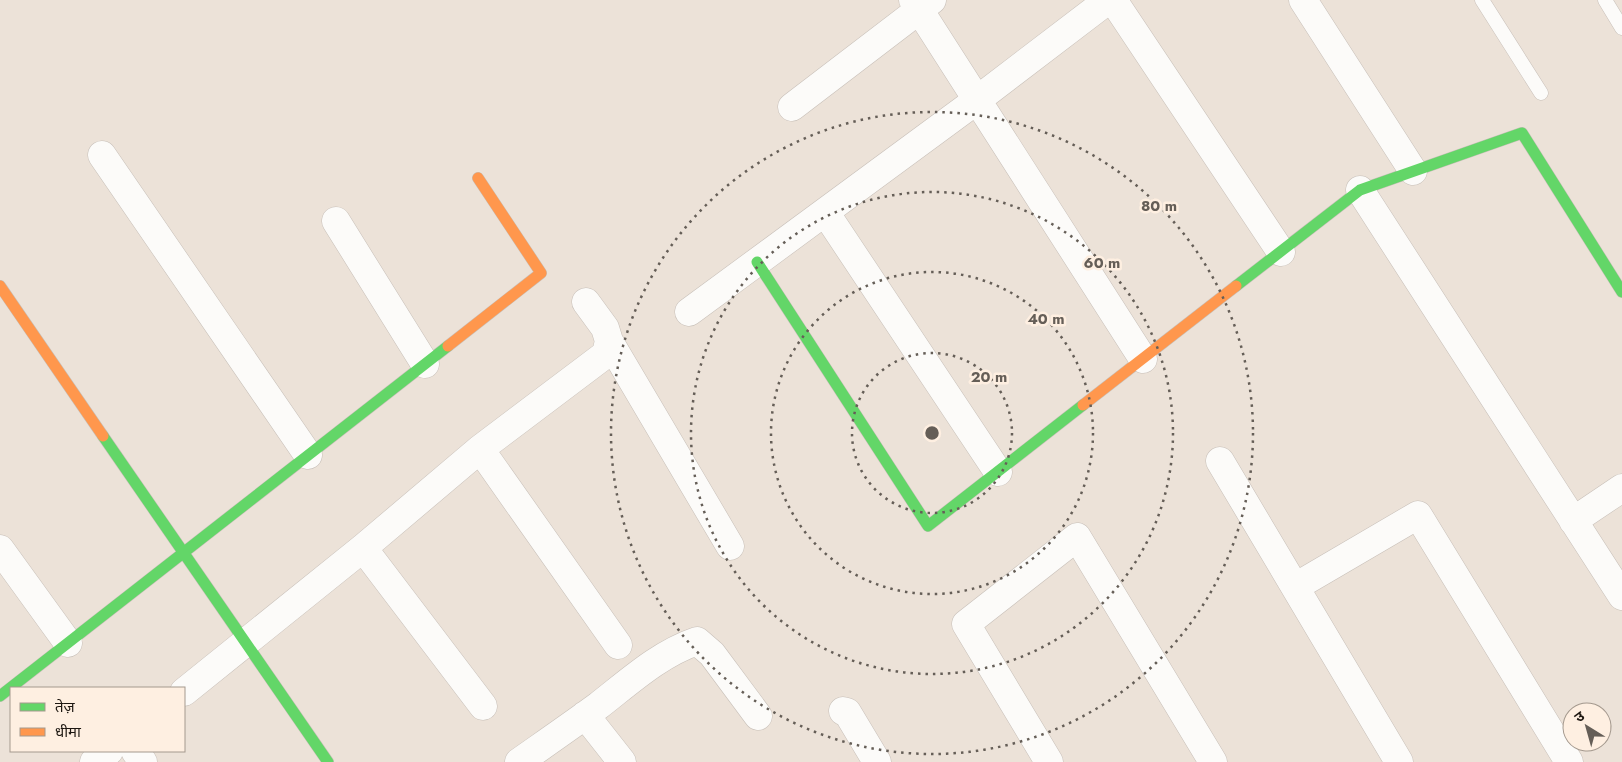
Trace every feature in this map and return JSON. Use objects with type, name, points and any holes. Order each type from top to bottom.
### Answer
[{"type":"street","points":[[689,312],[977,100],[1108,0]]},
{"type":"street","points":[[1113,0],[1281,252]]},
{"type":"street","points":[[1304,0],[1412,172]]},
{"type":"street","points":[[792,107],[921,3],[977,100],[1143,359]]},
{"type":"street","points":[[757,262],[928,526],[1360,190],[1522,133],[1622,292]]},
{"type":"street","points":[[102,155],[308,455]]},
{"type":"street","points":[[12,687],[185,554],[308,455],[541,273],[478,178]]},
{"type":"street","points":[[1360,190],[1622,596]]},
{"type":"street","points":[[825,212],[998,472]]},
{"type":"street","points":[[336,221],[425,364]]},
{"type":"street","points":[[0,286],[328,762]]},
{"type":"street","points":[[586,302],[605,328],[609,341],[730,546]]},
{"type":"street","points":[[185,691],[363,548],[480,449],[606,354],[609,341]]},
{"type":"street","points":[[480,449],[618,645]]},
{"type":"street","points":[[1220,461],[1398,762]]},
{"type":"street","points":[[1573,520],[1622,488]]},
{"type":"street","points":[[1295,587],[1418,515],[1569,762]]},
{"type":"street","points":[[1049,762],[966,624],[1078,537],[1213,762]]},
{"type":"street","points":[[363,548],[483,706]]},
{"type":"street","points":[[0,549],[68,643]]},
{"type":"street","points":[[520,762],[658,659],[697,641],[712,654],[758,716]]},
{"type":"street","points":[[0,696],[10,688]]},
{"type":"street","points":[[843,711],[847,712],[877,762]]},
{"type":"street","points":[[585,715],[622,762]]},
{"type":"street","points":[[94,762],[108,752]]},
{"type":"lane","points":[[1482,0],[1541,92]]},
{"type":"lane","points":[[1605,0],[1622,28]]},
{"type":"traffic: fast","points":[[1236,286],[1360,190],[1522,133],[1622,292]]},
{"type":"traffic: fast","points":[[757,262],[928,526],[1083,405]]},
{"type":"traffic: fast","points":[[12,687],[448,346]]},
{"type":"traffic: fast","points":[[103,436],[328,762]]},
{"type":"traffic: fast","points":[[0,696],[10,688]]},
{"type":"traffic: slow","points":[[448,346],[541,273],[478,178]]},
{"type":"traffic: slow","points":[[0,286],[103,436]]},
{"type":"traffic: slow","points":[[1083,405],[1236,286]]}]
